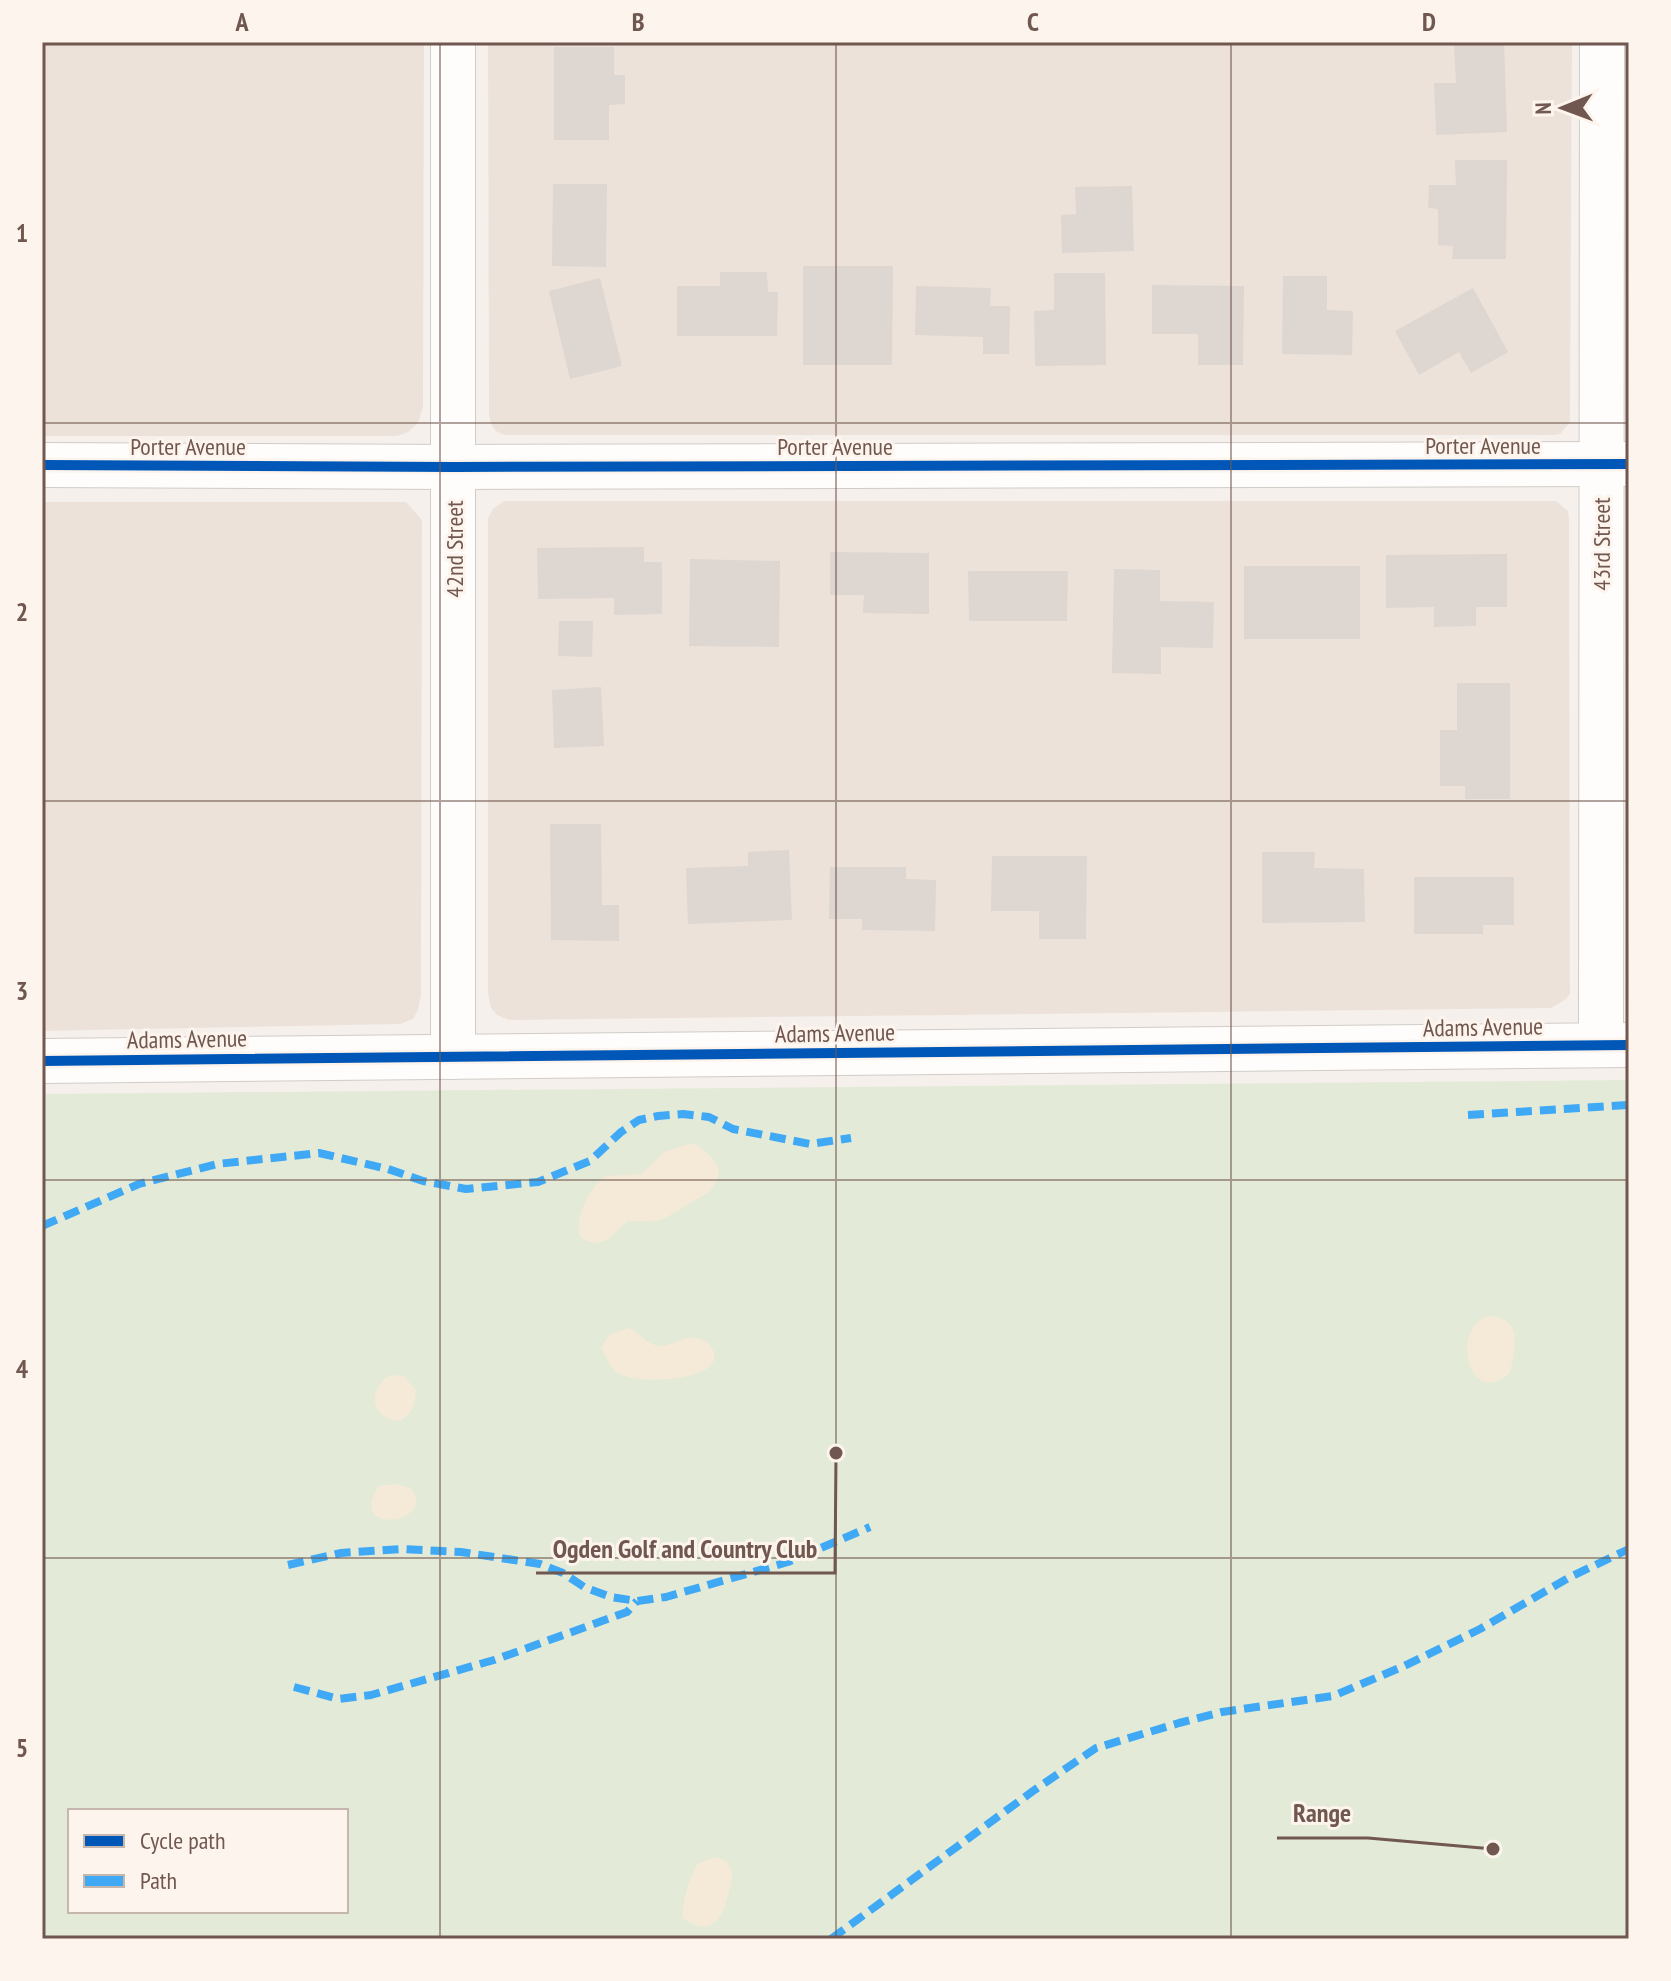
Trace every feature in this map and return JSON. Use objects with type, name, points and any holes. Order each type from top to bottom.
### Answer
[{"type":"street","name":"42nd Street","points":[[453,42],[453,1057]]},
{"type":"street","name":"43rd Street","points":[[1602,42],[1615,464],[1615,1045]]},
{"type":"street","name":"Porter Avenue","points":[[42,465],[1615,464]]},
{"type":"street","name":"Adams Avenue","points":[[42,1061],[1615,1045]]},
{"type":"shaded area","points":[[42,42],[424,42],[423,407],[418,423],[397,436],[42,436]]},
{"type":"shaded area","points":[[488,42],[1572,42],[1570,422],[1560,434],[1553,435],[505,435],[496,431],[489,415]]},
{"type":"shaded area","points":[[504,501],[1556,501],[1568,511],[1569,519],[1570,994],[1551,1008],[509,1020],[497,1015],[491,1008],[488,994],[488,518],[493,509]]},
{"type":"shaded area","points":[[42,502],[406,502],[422,520],[421,995],[413,1019],[400,1024],[42,1031]]},
{"type":"green space","points":[[1629,1080],[1629,1939],[42,1939],[42,1094]]},
{"type":"sand","points":[[692,1143],[712,1158],[718,1170],[715,1184],[707,1193],[659,1220],[627,1221],[602,1242],[583,1239],[579,1222],[583,1207],[593,1188],[606,1176],[642,1174],[664,1152]]},
{"type":"sand","points":[[1487,1316],[1507,1321],[1514,1335],[1510,1373],[1495,1381],[1484,1381],[1475,1374],[1467,1350],[1476,1324]]},
{"type":"sand","points":[[629,1328],[657,1346],[690,1338],[702,1339],[714,1353],[713,1363],[704,1370],[675,1378],[627,1377],[610,1365],[601,1348],[609,1335]]},
{"type":"sand","points":[[390,1375],[404,1376],[416,1391],[412,1409],[400,1421],[389,1419],[381,1413],[375,1402],[380,1384]]},
{"type":"sand","points":[[397,1484],[411,1488],[416,1499],[414,1509],[397,1519],[378,1517],[372,1511],[372,1501],[379,1486]]},
{"type":"sand","points":[[715,1857],[726,1861],[732,1871],[727,1901],[715,1922],[709,1926],[693,1924],[683,1918],[689,1883],[697,1864]]},
{"type":"building","points":[[1504,42],[1507,132],[1436,135],[1434,83],[1456,83],[1454,43]]},
{"type":"building","points":[[554,47],[614,47],[614,75],[625,75],[625,104],[609,105],[609,140],[554,140]]},
{"type":"building","points":[[1455,160],[1507,160],[1506,259],[1452,259],[1453,246],[1438,245],[1438,209],[1428,208],[1429,185],[1456,185]]},
{"type":"building","points":[[553,184],[607,184],[606,267],[552,266]]},
{"type":"building","points":[[1132,186],[1134,251],[1062,253],[1061,215],[1076,214],[1075,187]]},
{"type":"building","points":[[803,266],[893,266],[892,365],[803,365]]},
{"type":"building","points":[[720,272],[767,272],[768,292],[778,292],[777,336],[677,336],[677,286],[720,286]]},
{"type":"building","points":[[1054,273],[1105,273],[1106,365],[1035,366],[1034,311],[1054,310]]},
{"type":"building","points":[[1283,276],[1327,276],[1327,310],[1353,311],[1352,355],[1282,354]]},
{"type":"building","points":[[600,278],[622,366],[570,379],[549,291]]},
{"type":"building","points":[[1152,285],[1244,286],[1243,365],[1198,365],[1198,334],[1152,334]]},
{"type":"building","points":[[916,286],[991,288],[990,306],[1010,306],[1009,354],[983,354],[983,337],[915,335]]},
{"type":"building","points":[[1473,288],[1508,352],[1471,373],[1459,352],[1419,375],[1395,331]]},
{"type":"building","points":[[644,547],[644,562],[662,562],[662,614],[614,615],[614,598],[538,599],[537,548]]},
{"type":"building","points":[[830,552],[929,553],[929,614],[863,613],[864,595],[830,595]]},
{"type":"building","points":[[1507,554],[1507,607],[1476,607],[1476,626],[1434,627],[1434,607],[1386,608],[1386,555]]},
{"type":"building","points":[[690,559],[780,561],[779,647],[689,646]]},
{"type":"building","points":[[1244,566],[1360,566],[1360,639],[1244,639]]},
{"type":"building","points":[[1114,569],[1160,570],[1160,601],[1214,602],[1213,648],[1161,647],[1161,674],[1112,673]]},
{"type":"building","points":[[968,571],[1068,571],[1067,621],[969,621]]},
{"type":"building","points":[[559,621],[593,621],[592,657],[558,656]]},
{"type":"building","points":[[1457,683],[1510,683],[1510,799],[1465,799],[1465,786],[1440,786],[1440,730],[1457,730]]},
{"type":"building","points":[[601,687],[604,746],[554,748],[552,690]]},
{"type":"building","points":[[550,824],[601,824],[602,905],[619,905],[619,941],[551,940]]},
{"type":"building","points":[[789,850],[792,920],[688,924],[686,868],[748,866],[748,852]]},
{"type":"building","points":[[1262,852],[1315,852],[1314,868],[1364,869],[1365,922],[1262,923]]},
{"type":"building","points":[[992,856],[1087,856],[1086,939],[1039,939],[1039,911],[991,911]]},
{"type":"building","points":[[830,867],[906,867],[906,879],[936,880],[935,931],[862,930],[862,919],[829,919]]},
{"type":"building","points":[[1414,877],[1514,877],[1514,925],[1483,925],[1483,934],[1414,934]]},
{"type":"marked path","points":[[1468,1115],[1629,1105]]},
{"type":"marked path","points":[[42,1226],[139,1184],[217,1164],[319,1153],[388,1169],[423,1181],[466,1189],[538,1182],[590,1161],[639,1120],[658,1116],[683,1114],[709,1117],[733,1129],[810,1144],[851,1138]]},
{"type":"marked path","points":[[288,1565],[341,1553],[401,1549],[461,1552],[540,1564],[563,1573],[584,1587],[611,1597],[637,1601],[666,1597],[788,1562],[870,1527]]},
{"type":"marked path","points":[[831,1939],[1096,1748],[1222,1712],[1333,1696],[1480,1629],[1570,1577],[1629,1549]]},
{"type":"marked path","points":[[294,1687],[339,1699],[371,1695],[494,1660],[627,1612],[637,1601]]},
{"type":"cycle path","points":[[42,465],[1629,464]]},
{"type":"cycle path","points":[[42,1061],[1629,1045]]},
{"type":"place","name":"Ogden Golf and Country Club","points":[[836,1453]]},
{"type":"place","name":"Range","points":[[1493,1849]]}]
